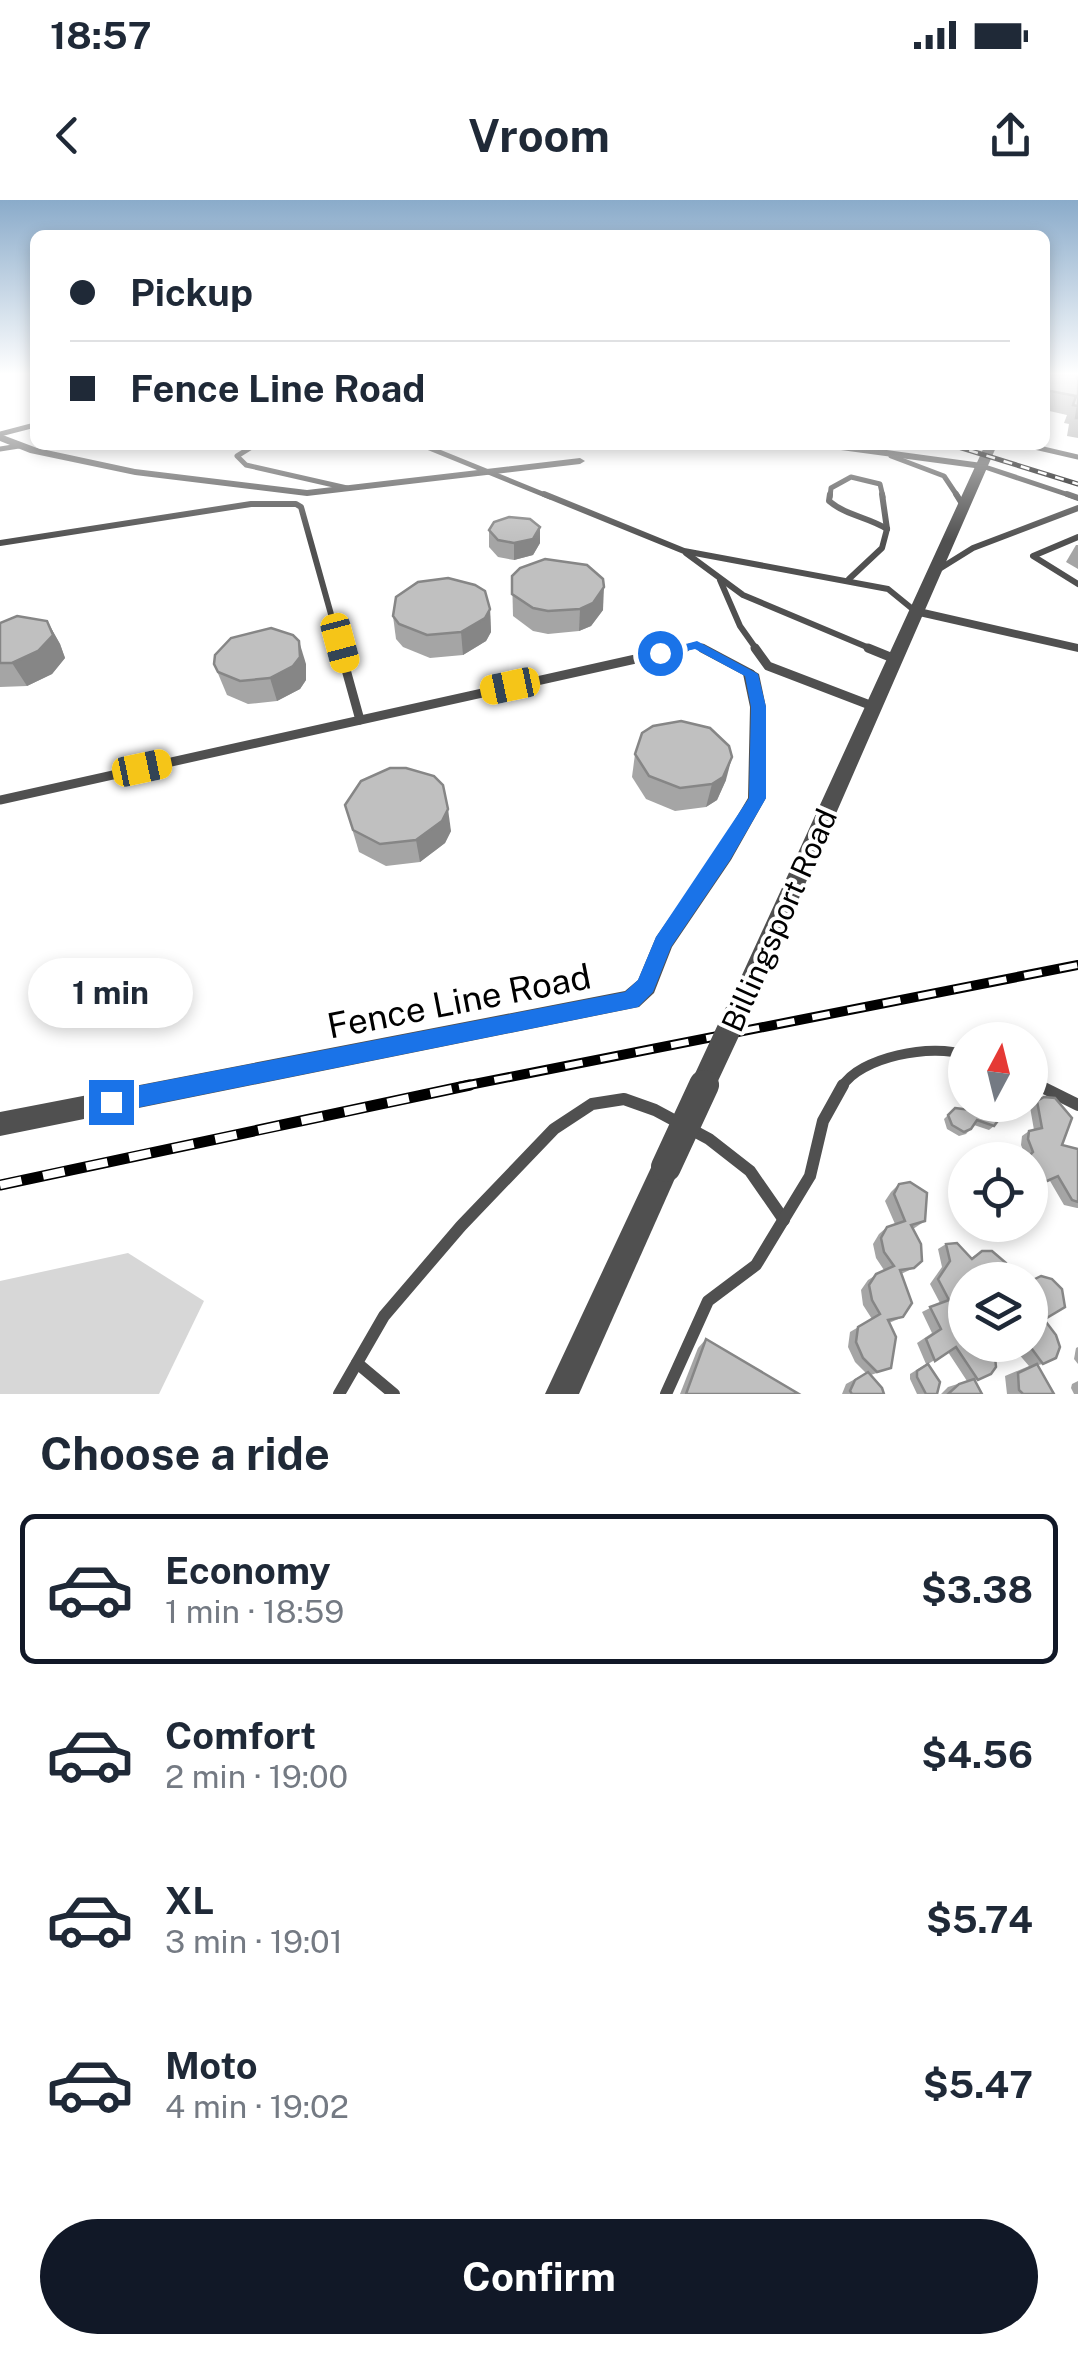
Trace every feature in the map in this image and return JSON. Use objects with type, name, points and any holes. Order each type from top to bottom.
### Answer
[{"type":"street","points":[[0,435],[30,448]]},
{"type":"street","points":[[37,450],[136,472],[307,493],[580,461]]},
{"type":"street","points":[[861,450],[982,466]]},
{"type":"street","name":"Billingsport Road","points":[[562,1394],[989,450]]},
{"type":"street","points":[[916,611],[1078,648]]},
{"type":"street","name":"Fence Line Road","points":[[0,1124],[630,1000],[646,986],[663,943],[758,798],[758,707],[751,674]]},
{"type":"lane","points":[[0,449],[19,446]]},
{"type":"lane","points":[[246,450],[236,456],[246,465],[346,488]]},
{"type":"lane","points":[[434,450],[684,552],[888,589],[916,611]]},
{"type":"lane","points":[[1050,450],[1078,456]]},
{"type":"lane","points":[[868,451],[937,470],[964,507]]},
{"type":"lane","points":[[982,466],[1078,498]]},
{"type":"lane","points":[[848,579],[880,554],[890,531],[880,484],[851,477],[831,488],[829,501],[836,508],[890,531]]},
{"type":"lane","points":[[0,543],[251,504],[296,504],[301,507],[360,720]]},
{"type":"lane","points":[[934,573],[973,548],[1078,508]]},
{"type":"lane","points":[[1078,536],[1033,556],[1078,584]]},
{"type":"lane","points":[[684,552],[742,595],[895,658]]},
{"type":"lane","points":[[718,577],[740,626],[768,666],[876,706]]},
{"type":"lane","points":[[0,800],[697,645],[751,674]]},
{"type":"lane","points":[[666,1394],[708,1301],[756,1265],[810,1176],[823,1121],[849,1075],[898,1054],[948,1050]]},
{"type":"lane","points":[[1048,1090],[1078,1105]]},
{"type":"lane","points":[[339,1394],[384,1316],[461,1226],[554,1129],[592,1104],[624,1100],[655,1110],[710,1139],[750,1171],[784,1220]]},
{"type":"lane","points":[[357,1363],[394,1394]]},
{"type":"shaded area","points":[[128,1253],[204,1301],[159,1394],[0,1394],[0,1281]]},
{"type":"building","points":[[509,517],[530,519],[540,527],[533,539],[514,543],[498,540],[489,530],[494,522]]},
{"type":"building","points":[[545,559],[587,565],[603,579],[604,587],[593,603],[580,609],[533,608],[512,594],[512,576],[520,568]]},
{"type":"building","points":[[448,578],[485,591],[490,609],[485,618],[461,632],[427,635],[399,624],[393,616],[396,597],[418,582]]},
{"type":"building","points":[[17,616],[47,621],[53,635],[38,651],[12,663],[0,663],[0,623]]},
{"type":"building","points":[[271,628],[299,641],[300,657],[293,666],[270,678],[240,681],[218,672],[215,655],[231,638]]},
{"type":"building","points":[[681,721],[710,728],[729,746],[732,757],[723,777],[712,784],[680,788],[649,776],[635,754],[642,733],[653,726]]},
{"type":"building","points":[[390,768],[434,776],[443,785],[448,809],[442,821],[416,840],[380,844],[353,830],[345,805],[361,781]]},
{"type":"building","points":[[1048,1097],[1055,1098],[1072,1118],[1062,1145],[1078,1149],[1078,1202],[1072,1200],[1058,1176],[1048,1180],[1048,1142],[1029,1142],[1029,1131],[1042,1128],[1041,1122],[1048,1122]]},
{"type":"building","points":[[951,1122],[976,1122],[964,1132]]},
{"type":"building","points":[[910,1182],[927,1193],[925,1221],[911,1225],[921,1244],[922,1261],[914,1268],[900,1270],[912,1303],[903,1317],[888,1320],[896,1337],[891,1368],[877,1372],[863,1358],[856,1342],[858,1327],[880,1314],[869,1285],[876,1274],[894,1266],[884,1252],[881,1238],[887,1227],[905,1221],[894,1194],[899,1184]]},
{"type":"building","points":[[957,1243],[972,1259],[982,1251],[992,1251],[1005,1262],[949,1262],[946,1244]]},
{"type":"building","points":[[948,1264],[948,1298],[938,1279]]},
{"type":"building","points":[[1048,1278],[1062,1289],[1065,1307],[1048,1317]]},
{"type":"building","points":[[948,1300],[948,1352],[935,1361],[926,1339],[941,1329],[930,1307]]},
{"type":"building","points":[[1048,1325],[1060,1347],[1056,1358],[1048,1362]]},
{"type":"building","points":[[706,1339],[799,1394],[686,1394]]},
{"type":"building","points":[[966,1362],[996,1362],[991,1374],[978,1380]]},
{"type":"building","points":[[928,1364],[940,1382],[937,1394],[926,1394],[917,1377],[917,1371]]},
{"type":"building","points":[[1037,1364],[1054,1394],[1023,1394],[1019,1390],[1018,1373]]},
{"type":"building","points":[[868,1372],[884,1394],[852,1394],[855,1380]]},
{"type":"building","points":[[974,1379],[982,1394],[948,1394],[959,1384]]},
{"type":"railway","points":[[968,450],[1078,484]]},
{"type":"railway","points":[[459,1087],[1078,965]]},
{"type":"railway","points":[[0,1185],[470,1085]]},
{"type":"route","points":[[111,1102],[630,1000],[646,986],[663,943],[758,798],[758,707],[751,674],[697,645],[660,653]]}]
